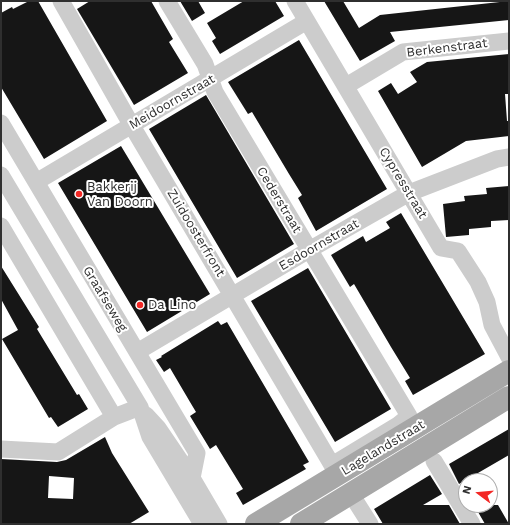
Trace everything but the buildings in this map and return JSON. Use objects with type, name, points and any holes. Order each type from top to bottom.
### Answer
[{"type":"main road","name":"Lagelandstraat","points":[[256,524],[509,371]]},
{"type":"main road","name":"Lagelandstraat","points":[[301,524],[509,397]]},
{"type":"street","name":"Zuidoosterfront","points":[[61,1],[132,126],[332,465]]},
{"type":"street","name":"Cederstraat","points":[[167,1],[205,64],[215,92],[409,416]]},
{"type":"street","name":"Cypresstraat","points":[[295,1],[441,248],[458,251],[478,282],[487,302],[492,325],[509,357]]},
{"type":"street","name":"Meidoornstraat","points":[[36,182],[307,21]]},
{"type":"street","name":"Berkenstraat","points":[[346,86],[403,52],[509,41]]},
{"type":"street","name":"Graafseweg","points":[[1,123],[197,453],[192,478]]},
{"type":"street","name":"Esdoornstraat","points":[[137,352],[309,250],[409,193],[497,159],[509,157]]},
{"type":"street","name":"Graafseweg","points":[[1,175],[140,407],[158,428],[192,478],[220,524]]},
{"type":"street","points":[[1,226],[114,417]]},
{"type":"street","name":"Graafseweg","points":[[140,407],[150,437],[202,524]]},
{"type":"street","points":[[1,449],[58,452],[114,417],[140,407]]},
{"type":"street","name":"Lagelandstraat","points":[[332,465],[398,425],[409,416]]},
{"type":"street","points":[[434,461],[472,524]]},
{"type":"street","points":[[351,494],[370,524]]},
{"type":"place","name":"Bakkerij Van Doorn","points":[[79,194]]},
{"type":"place","name":"Da Lino","points":[[140,305]]}]
